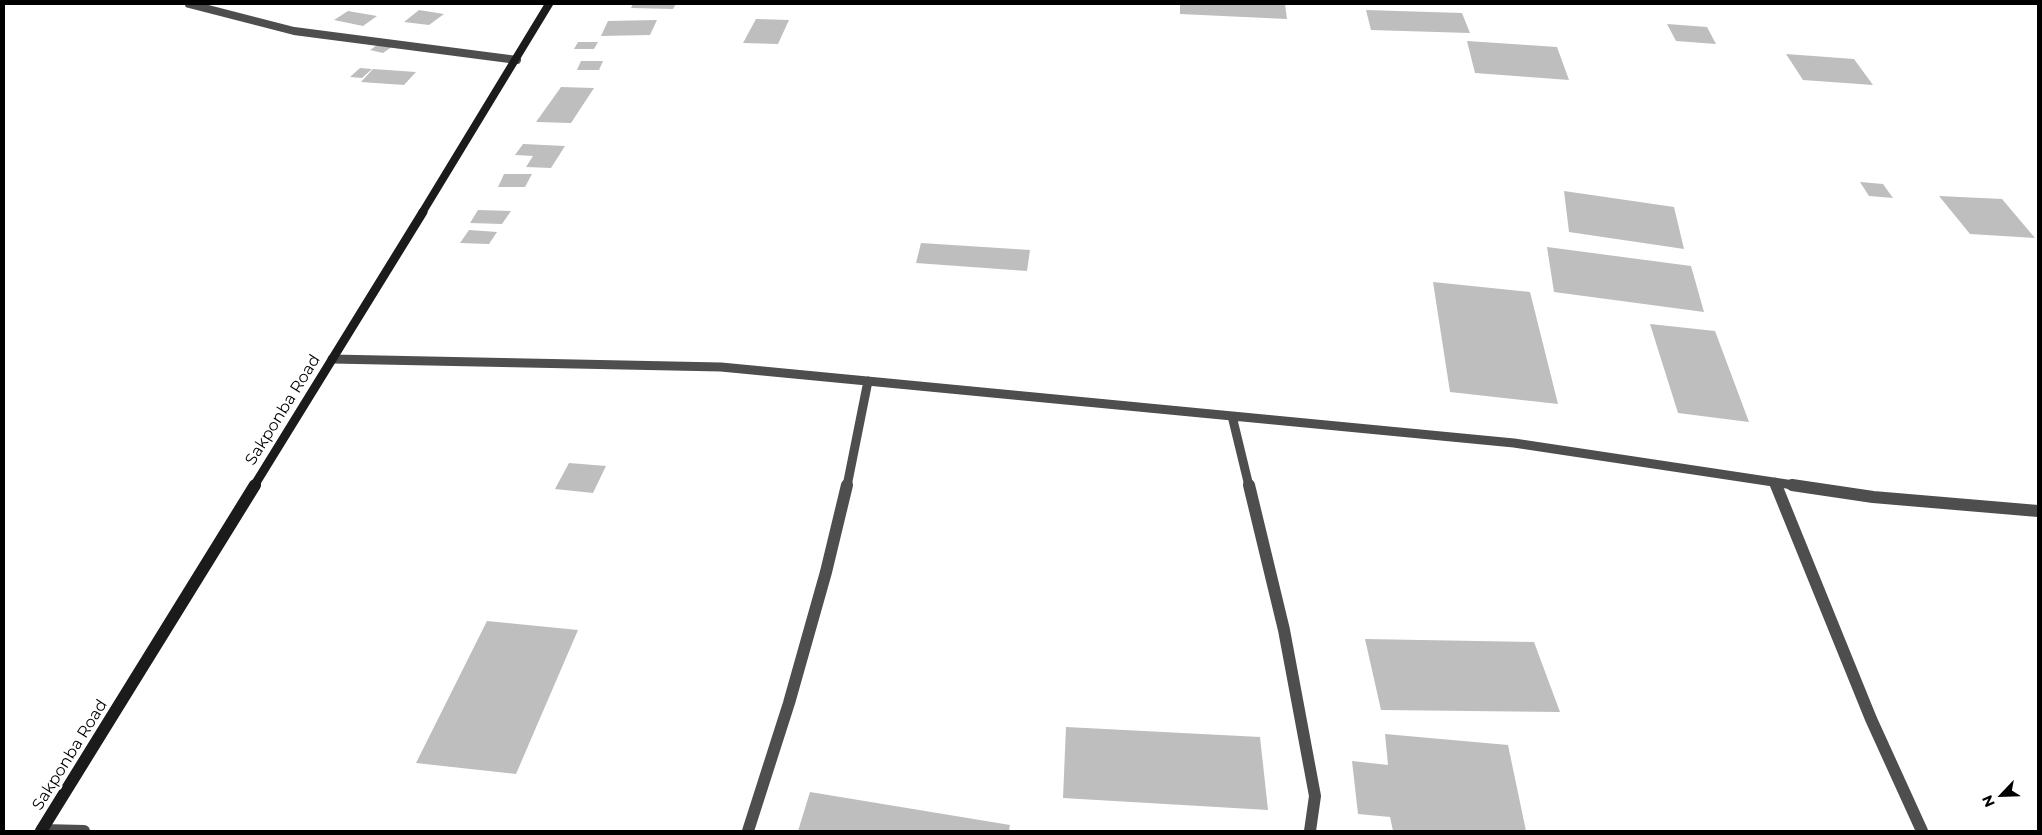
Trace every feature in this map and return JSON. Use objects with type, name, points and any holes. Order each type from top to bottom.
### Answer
[{"type":"main road","name":"Sakponba Road","points":[[42,830],[517,60],[549,4]]},
{"type":"street","points":[[189,4],[294,30],[347,39],[517,60]]},
{"type":"street","points":[[332,359],[721,367],[1514,443],[1872,497],[2038,511]]},
{"type":"street","points":[[748,831],[789,703],[826,572],[850,474],[868,381]]},
{"type":"street","points":[[1232,416],[1284,630],[1315,796],[1310,831]]},
{"type":"street","points":[[1776,482],[1871,719],[1922,831]]},
{"type":"street","points":[[42,830],[84,831]]},
{"type":"building","points":[[633,4],[676,4],[673,9],[631,8]]},
{"type":"building","points":[[1180,4],[1285,4],[1287,19],[1180,14]]},
{"type":"building","points":[[419,10],[444,14],[429,25],[404,22]]},
{"type":"building","points":[[1366,10],[1462,13],[1470,33],[1371,30]]},
{"type":"building","points":[[348,11],[377,16],[363,26],[334,20]]},
{"type":"building","points":[[756,19],[789,20],[778,44],[743,43]]},
{"type":"building","points":[[657,20],[650,35],[601,36],[608,21]]},
{"type":"building","points":[[1667,24],[1707,27],[1716,44],[1676,41]]},
{"type":"building","points":[[1467,41],[1557,47],[1569,80],[1475,73]]},
{"type":"building","points":[[578,42],[598,42],[594,49],[574,49]]},
{"type":"building","points":[[380,43],[393,46],[383,53],[370,50]]},
{"type":"building","points":[[1786,54],[1854,59],[1873,85],[1803,80]]},
{"type":"building","points":[[581,61],[603,61],[599,70],[577,70]]},
{"type":"building","points":[[360,68],[372,69],[362,78],[350,77]]},
{"type":"building","points":[[373,69],[416,72],[404,85],[361,82]]},
{"type":"building","points":[[561,87],[594,88],[571,123],[536,122]]},
{"type":"building","points":[[523,144],[565,146],[551,168],[526,167],[533,156],[515,155]]},
{"type":"building","points":[[504,174],[532,174],[525,187],[498,187]]},
{"type":"building","points":[[1860,182],[1883,184],[1893,198],[1869,196]]},
{"type":"building","points":[[1564,191],[1674,207],[1684,249],[1569,232]]},
{"type":"building","points":[[1939,196],[2002,199],[2035,238],[1970,234]]},
{"type":"building","points":[[478,210],[511,211],[502,224],[470,223]]},
{"type":"building","points":[[469,230],[497,232],[489,244],[460,243]]},
{"type":"building","points":[[921,243],[1030,250],[1027,271],[916,263]]},
{"type":"building","points":[[1547,247],[1691,266],[1704,312],[1554,292]]},
{"type":"building","points":[[1433,282],[1530,292],[1558,404],[1450,392]]},
{"type":"building","points":[[1650,324],[1715,331],[1749,422],[1678,413]]},
{"type":"building","points":[[569,463],[606,466],[593,493],[555,489]]},
{"type":"building","points":[[487,621],[578,630],[516,774],[416,763]]},
{"type":"building","points":[[1365,639],[1534,642],[1560,712],[1381,710]]},
{"type":"building","points":[[1066,727],[1260,737],[1268,810],[1063,798]]},
{"type":"building","points":[[1385,734],[1508,745],[1526,831],[1393,831],[1390,817],[1358,814],[1352,761],[1388,765]]},
{"type":"building","points":[[810,792],[1010,825],[1009,831],[798,831]]}]
